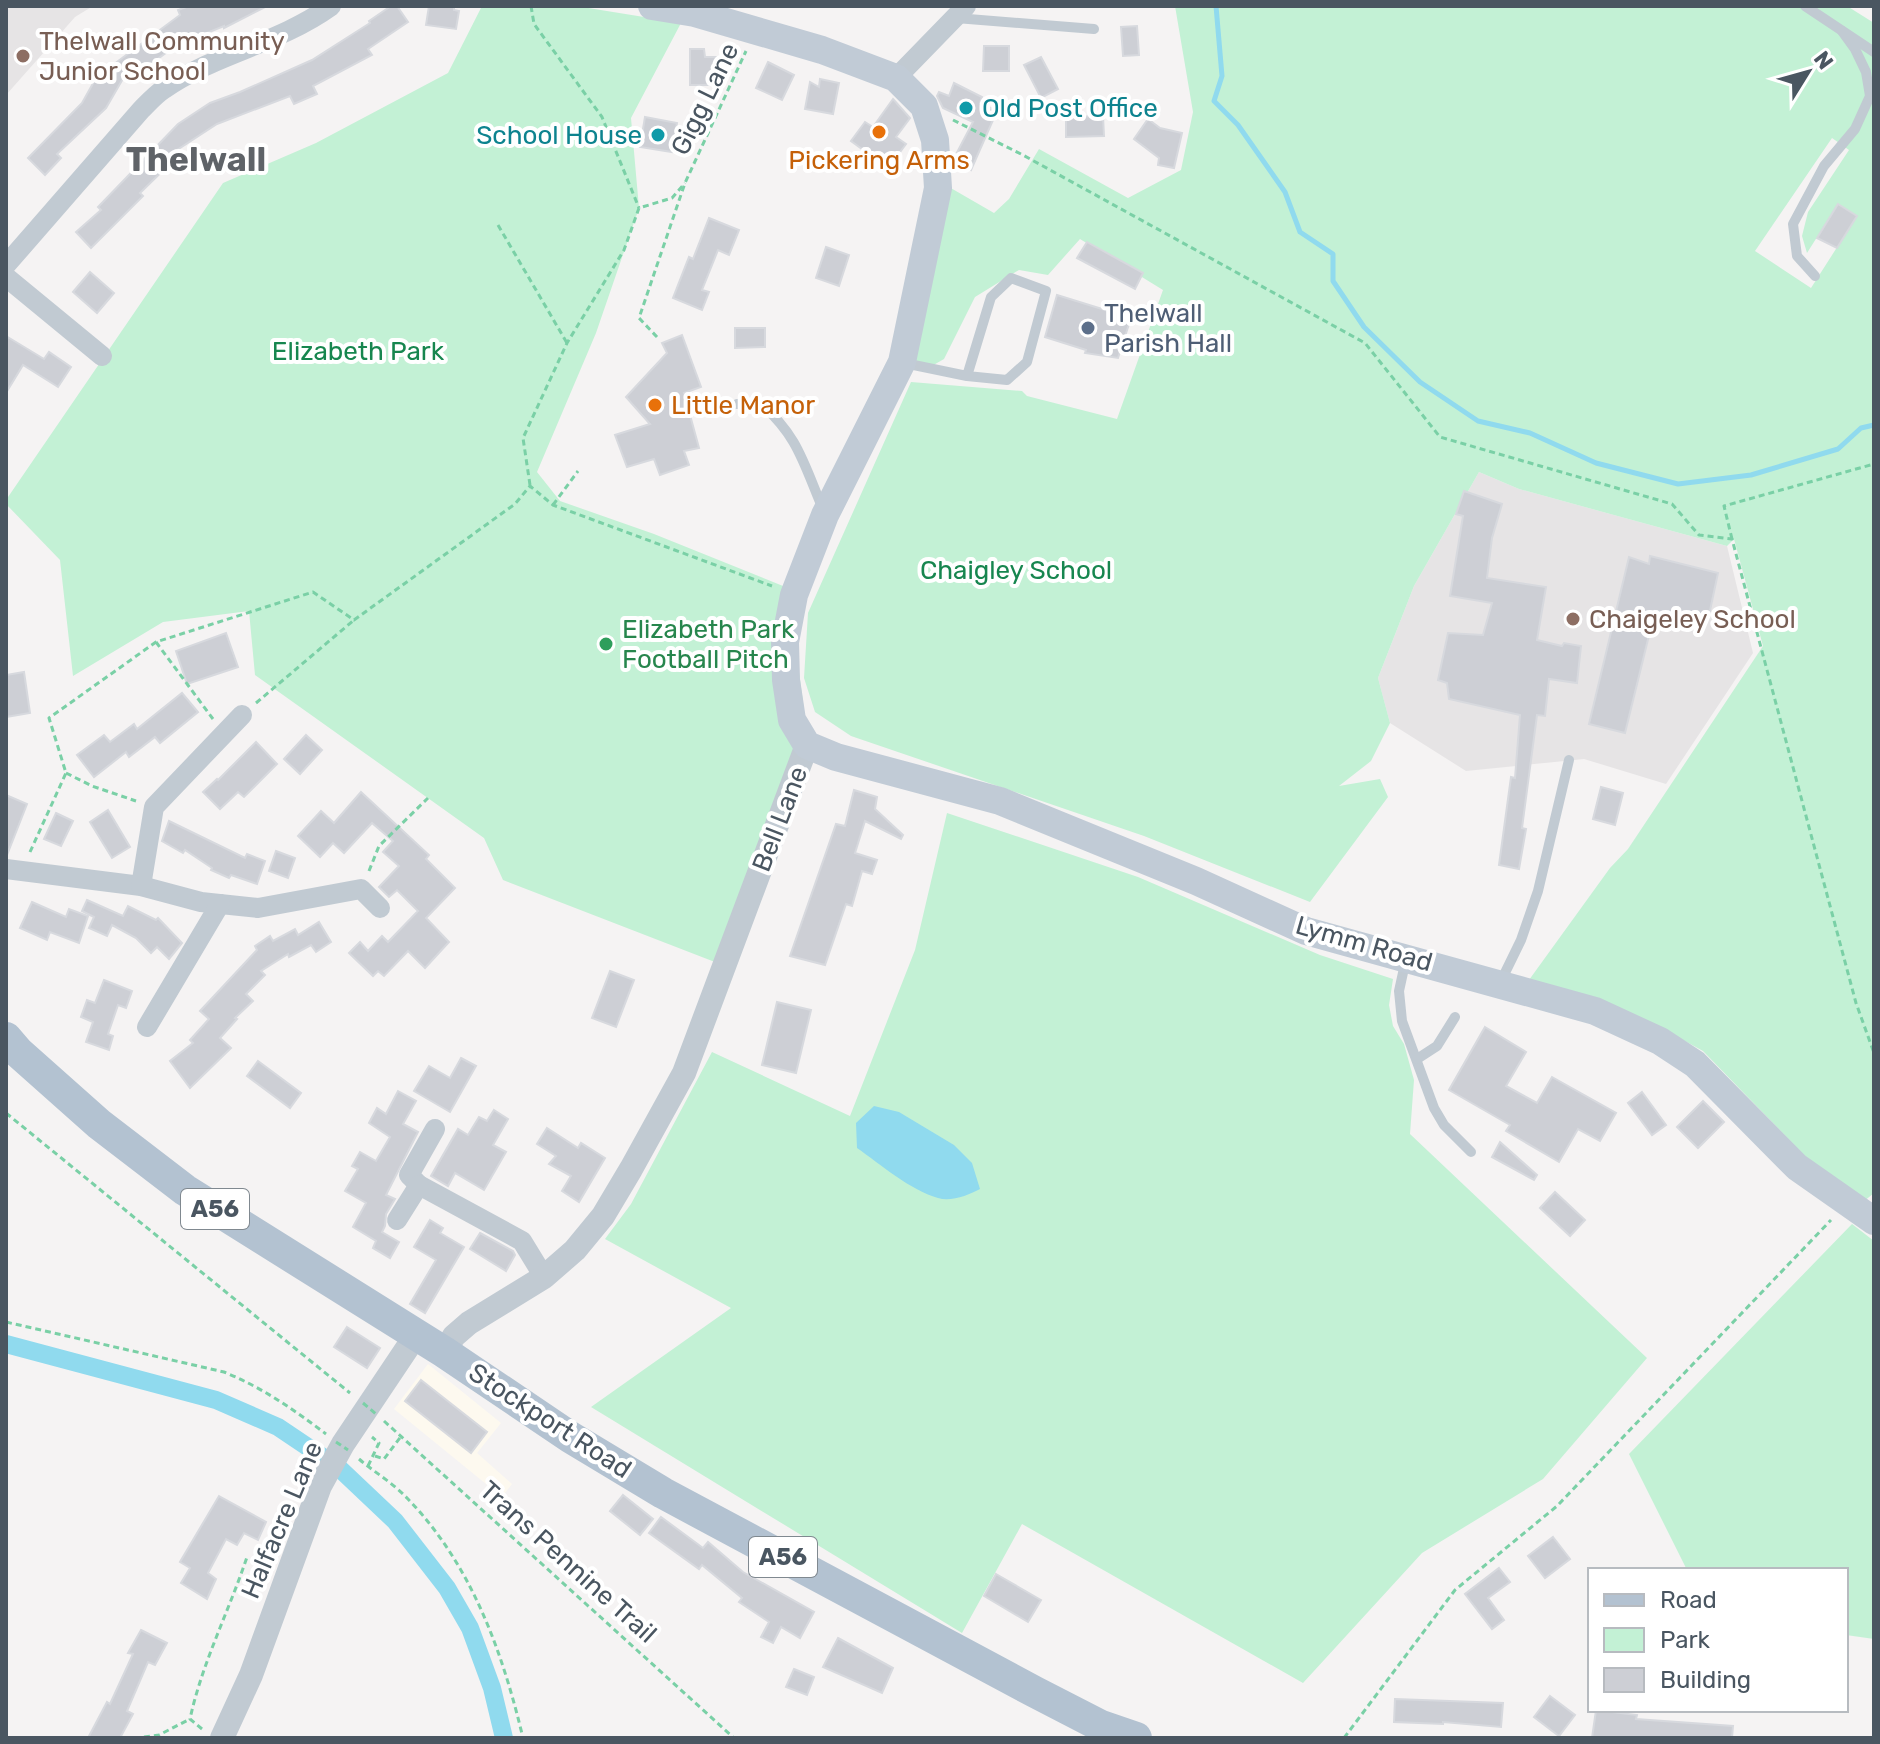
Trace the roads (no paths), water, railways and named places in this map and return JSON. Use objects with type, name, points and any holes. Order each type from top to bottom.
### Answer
[{"type":"main road","points":[[652,6],[695,13],[822,50],[896,78]]},
{"type":"main road","name":"Bell Lane","points":[[807,745],[792,720],[786,680],[785,642],[794,595],[825,515],[902,362],[938,188],[935,140],[924,106],[896,78]]},
{"type":"main road","name":"Lymm Road","points":[[807,745],[836,757],[1000,801],[1196,881],[1306,931],[1595,1011],[1660,1041],[1695,1064],[1797,1167],[1874,1221]]},
{"type":"main road","name":"Stockport Road","points":[[6,1038],[99,1124],[185,1190],[444,1352],[570,1437],[663,1493],[1035,1692],[1101,1726],[1136,1738]]},
{"type":"street","points":[[6,265],[162,90],[188,74],[287,33],[331,6]]},
{"type":"street","points":[[896,78],[960,12]]},
{"type":"street","points":[[6,233],[21,248]]},
{"type":"street","points":[[6,277],[102,356]]},
{"type":"street","points":[[141,886],[154,807],[242,715]]},
{"type":"street","name":"Bell Lane","points":[[444,1352],[454,1336],[469,1323],[544,1277],[575,1250],[603,1216],[684,1073],[807,745]]},
{"type":"street","points":[[13,870],[141,886],[201,902],[258,908],[361,889],[380,908]]},
{"type":"street","points":[[147,1027],[220,904]]},
{"type":"street","points":[[435,1129],[409,1175],[419,1185],[522,1241],[544,1277]]},
{"type":"street","points":[[397,1220],[419,1185]]},
{"type":"street","name":"Halfacre Lane","points":[[212,1733],[251,1675],[320,1486],[416,1335]]},
{"type":"lane","points":[[1805,6],[1874,52]]},
{"type":"lane","points":[[960,12],[1094,29]]},
{"type":"lane","points":[[1815,276],[1797,256],[1793,224],[1824,166],[1855,129],[1870,96],[1866,72],[1842,31]]},
{"type":"lane","points":[[902,362],[967,376],[1007,380],[1027,362],[1046,291],[1011,278],[991,297],[967,376]]},
{"type":"lane","points":[[737,404],[760,403],[781,421],[793,438],[825,515]]},
{"type":"lane","points":[[1500,983],[1521,940],[1538,891],[1569,760]]},
{"type":"lane","points":[[1406,957],[1399,1008],[1434,1108],[1444,1125],[1471,1152]]},
{"type":"lane","points":[[1417,1059],[1437,1046],[1455,1017]]},
{"type":"water","points":[[874,1106],[899,1112],[954,1145],[972,1163],[980,1189],[965,1196],[938,1198],[906,1183],[857,1148],[856,1123]]},
{"type":"waterway","points":[[1216,6],[1222,76],[1214,101],[1238,125],[1285,192],[1300,232],[1333,254],[1333,281],[1364,327],[1420,382],[1478,421],[1530,433],[1596,463],[1678,484],[1751,475],[1838,449],[1861,428],[1874,425]]},
{"type":"waterway","points":[[6,1344],[216,1400],[278,1427],[339,1468],[395,1521],[447,1588],[470,1628],[492,1688],[504,1738]]},
{"type":"place","name":"Thelwall Community Junior School","points":[[23,56]]},
{"type":"place","name":"Old Post Office","points":[[966,108]]},
{"type":"place","name":"Pickering Arms","points":[[879,132]]},
{"type":"place","name":"School House","points":[[658,135]]},
{"type":"place","name":"Thelwall Parish Hall","points":[[1088,328]]},
{"type":"place","name":"Little Manor","points":[[655,405]]},
{"type":"place","name":"Chaigeley School","points":[[1573,619]]},
{"type":"place","name":"Elizabeth Park Football Pitch","points":[[606,644]]},
{"type":"district","name":"Thelwall","points":[[196,159]]},
{"type":"park label","name":"Elizabeth Park","points":[[358,351]]},
{"type":"park label","name":"Chaigley School","points":[[1016,570]]}]
